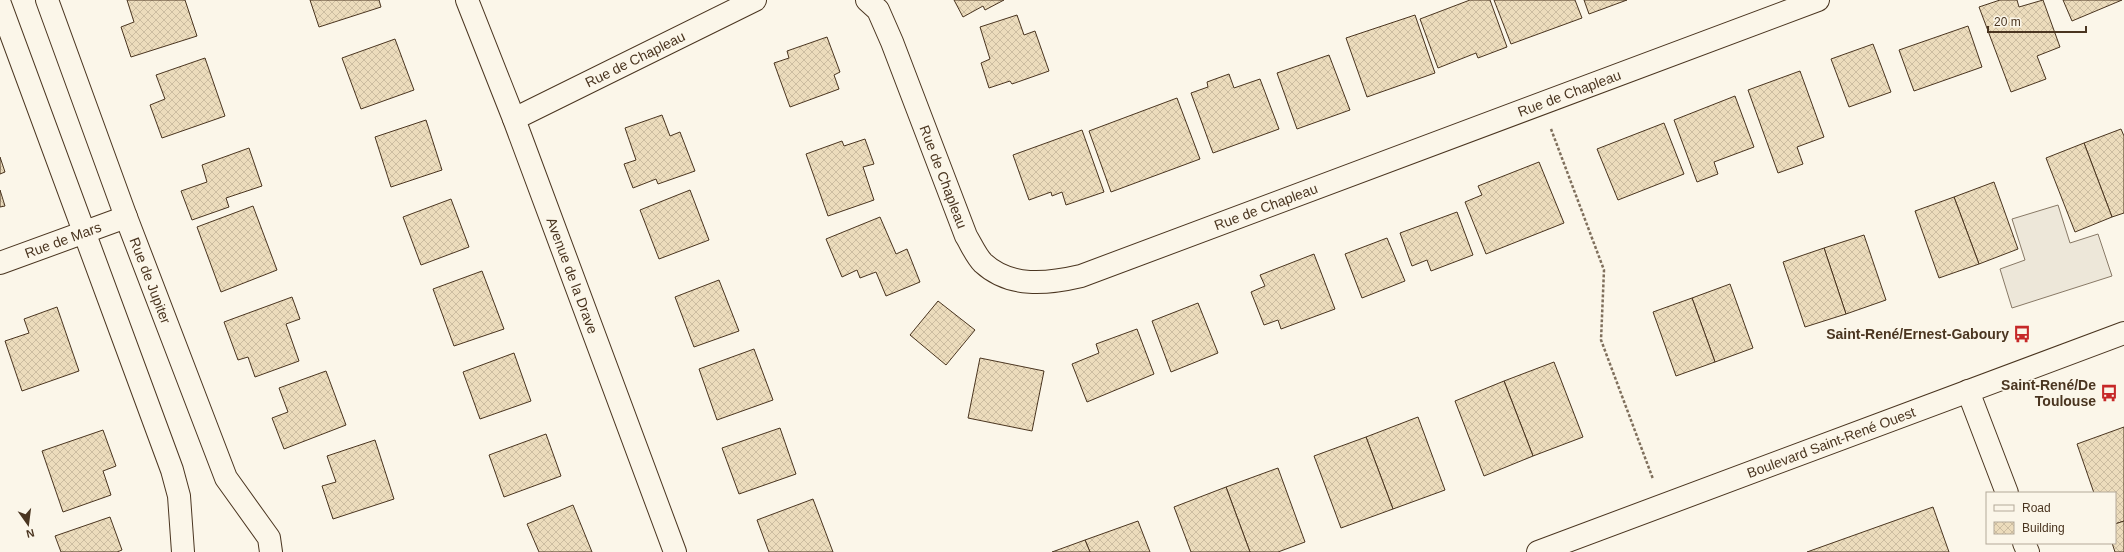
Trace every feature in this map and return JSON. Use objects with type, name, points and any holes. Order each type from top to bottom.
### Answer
[{"type":"street","name":"Rue de Jupiter","points":[[47,0],[126,217],[226,478],[240,500],[266,534],[271,552]]},
{"type":"street","name":"Avenue de la Drave","points":[[467,0],[514,119],[675,552]]},
{"type":"street","name":"Rue de Chapleau","points":[[514,119],[755,0]]},
{"type":"street","name":"Rue de Chapleau","points":[[868,0],[878,10],[892,42],[966,236],[982,262],[1000,275],[1025,282],[1051,283],[1080,276],[1818,0]]},
{"type":"street","points":[[0,4],[172,470],[179,496],[183,552]]},
{"type":"street","name":"Rue de Mars","points":[[0,263],[126,217]]},
{"type":"street","name":"Boulevard Saint-René Ouest","points":[[1538,552],[2124,333]]},
{"type":"street","points":[[1968,391],[2007,492]]},
{"type":"path","points":[[1541,104],[1604,270],[1601,340],[1662,506]]},
{"type":"shaded area","points":[[2058,205],[2070,243],[2098,234],[2112,276],[2012,308],[2000,269],[2025,260],[2012,219]]},
{"type":"building","points":[[127,0],[185,0],[197,36],[131,57],[121,27],[134,22]]},
{"type":"building","points":[[310,0],[379,0],[381,7],[319,27]]},
{"type":"building","points":[[954,0],[1004,0],[985,10],[983,6],[963,17]]},
{"type":"building","points":[[1470,0],[1490,0],[1507,47],[1478,58],[1476,53],[1438,68],[1420,19]]},
{"type":"building","points":[[1494,0],[1575,0],[1582,18],[1511,44]]},
{"type":"building","points":[[1584,0],[1627,0],[1589,14]]},
{"type":"building","points":[[2000,0],[2017,0],[2019,7],[2043,0],[2060,47],[2037,56],[2046,79],[2011,92],[1979,7]]},
{"type":"building","points":[[2063,0],[2122,0],[2072,21]]},
{"type":"building","points":[[1017,15],[1024,35],[1035,31],[1049,71],[1012,84],[1010,81],[989,88],[981,63],[990,59],[980,27]]},
{"type":"building","points":[[1415,15],[1435,73],[1367,97],[1346,38]]},
{"type":"building","points":[[1968,26],[1982,67],[1914,91],[1899,50]]},
{"type":"building","points":[[827,37],[840,72],[834,75],[839,89],[790,107],[774,63],[789,58],[787,51]]},
{"type":"building","points":[[395,39],[414,90],[361,109],[342,58]]},
{"type":"building","points":[[1873,44],[1891,92],[1849,107],[1831,59]]},
{"type":"building","points":[[1329,55],[1350,110],[1297,129],[1277,73]]},
{"type":"building","points":[[205,58],[225,116],[162,138],[150,105],[165,99],[156,75]]},
{"type":"building","points":[[1800,71],[1824,137],[1797,147],[1803,164],[1778,173],[1748,90]]},
{"type":"building","points":[[1229,74],[1234,88],[1260,79],[1279,129],[1213,153],[1191,93],[1208,87],[1207,82]]},
{"type":"building","points":[[1735,96],[1754,147],[1714,162],[1718,174],[1697,182],[1674,120]]},
{"type":"building","points":[[1177,98],[1200,159],[1111,192],[1089,131]]},
{"type":"building","points":[[662,115],[670,136],[680,132],[695,171],[658,184],[656,179],[633,188],[624,164],[636,160],[625,128]]},
{"type":"building","points":[[426,120],[442,170],[391,187],[375,137]]},
{"type":"building","points":[[1664,123],[1684,174],[1618,200],[1597,149]]},
{"type":"building","points":[[2121,129],[2124,136],[2124,213],[2112,217],[2084,143]]},
{"type":"building","points":[[1082,130],[1104,192],[1066,205],[1062,192],[1052,196],[1051,192],[1029,200],[1013,155]]},
{"type":"building","points":[[865,139],[874,164],[863,167],[874,200],[828,216],[806,154],[842,141],[844,146]]},
{"type":"building","points":[[2084,143],[2112,217],[2075,232],[2046,158]]},
{"type":"building","points":[[249,148],[262,186],[226,198],[229,207],[192,220],[181,191],[207,182],[202,165]]},
{"type":"building","points":[[0,157],[5,172],[0,174]]},
{"type":"building","points":[[1539,162],[1564,223],[1486,254],[1465,202],[1482,195],[1478,186]]},
{"type":"building","points":[[1994,182],[2018,249],[1979,264],[1954,197]]},
{"type":"building","points":[[0,190],[5,206],[0,207]]},
{"type":"building","points":[[690,190],[709,240],[659,259],[640,210]]},
{"type":"building","points":[[1954,197],[1979,264],[1939,278],[1915,211]]},
{"type":"building","points":[[451,199],[469,247],[421,265],[403,217]]},
{"type":"building","points":[[253,206],[277,270],[221,292],[197,227]]},
{"type":"building","points":[[1457,212],[1473,255],[1431,271],[1427,260],[1412,266],[1400,233]]},
{"type":"building","points":[[880,217],[896,254],[907,249],[920,282],[886,296],[876,272],[860,278],[857,270],[842,277],[826,239]]},
{"type":"building","points":[[1864,235],[1886,300],[1846,314],[1824,248]]},
{"type":"building","points":[[1387,238],[1405,281],[1362,298],[1345,254]]},
{"type":"building","points":[[1824,248],[1846,314],[1805,327],[1783,262]]},
{"type":"building","points":[[1314,254],[1335,309],[1281,329],[1278,320],[1264,325],[1251,292],[1265,286],[1260,275]]},
{"type":"building","points":[[482,271],[504,329],[454,346],[433,289]]},
{"type":"building","points":[[719,280],[739,331],[694,347],[675,297]]},
{"type":"building","points":[[1730,284],[1753,348],[1715,362],[1692,298]]},
{"type":"building","points":[[292,297],[300,319],[286,324],[299,361],[255,377],[248,357],[238,360],[224,322]]},
{"type":"building","points":[[1692,298],[1715,362],[1676,376],[1653,312]]},
{"type":"building","points":[[938,301],[975,330],[946,365],[910,335]]},
{"type":"building","points":[[1198,303],[1218,353],[1171,372],[1152,321]]},
{"type":"building","points":[[57,307],[79,371],[22,391],[5,341],[29,333],[24,319]]},
{"type":"building","points":[[1137,329],[1154,374],[1087,402],[1072,364],[1099,353],[1096,344]]},
{"type":"building","points":[[754,349],[773,400],[717,420],[699,369]]},
{"type":"building","points":[[514,353],[531,401],[480,419],[463,372]]},
{"type":"building","points":[[980,358],[1044,371],[1032,431],[968,418]]},
{"type":"building","points":[[1554,362],[1583,437],[1533,456],[1504,381]]},
{"type":"building","points":[[326,371],[346,425],[284,449],[272,418],[288,412],[279,388]]},
{"type":"building","points":[[1504,381],[1533,456],[1484,476],[1455,401]]},
{"type":"building","points":[[1418,417],[1445,490],[1393,509],[1366,437]]},
{"type":"building","points":[[2124,427],[2124,521],[2116,524],[2116,492],[2094,492],[2077,444]]},
{"type":"building","points":[[780,428],[796,474],[739,494],[722,448]]},
{"type":"building","points":[[103,430],[116,466],[103,471],[111,495],[63,512],[42,451]]},
{"type":"building","points":[[546,434],[561,476],[504,497],[489,455]]},
{"type":"building","points":[[1366,437],[1393,509],[1341,528],[1314,456]]},
{"type":"building","points":[[375,440],[394,499],[333,519],[322,486],[336,482],[327,456]]},
{"type":"building","points":[[1278,468],[1305,542],[1278,552],[1250,552],[1226,487]]},
{"type":"building","points":[[1226,487],[1250,552],[1191,552],[1174,507]]},
{"type":"building","points":[[813,499],[833,552],[769,552],[757,520]]},
{"type":"building","points":[[573,505],[592,552],[539,552],[527,524]]},
{"type":"building","points":[[1933,507],[1949,552],[1807,552]]},
{"type":"building","points":[[110,517],[122,550],[117,552],[61,552],[55,536]]},
{"type":"building","points":[[1138,521],[1150,552],[1090,552],[1085,540]]},
{"type":"building","points":[[2124,521],[2124,552],[2115,552],[2112,544],[2116,544],[2116,524]]},
{"type":"building","points":[[1085,540],[1090,552],[1052,552]]},
{"type":"place","name":"Saint-René/Ernest-Gaboury","points":[[2022,334]]},
{"type":"place","name":"Saint-René/De Toulouse","points":[[2109,393]]}]
